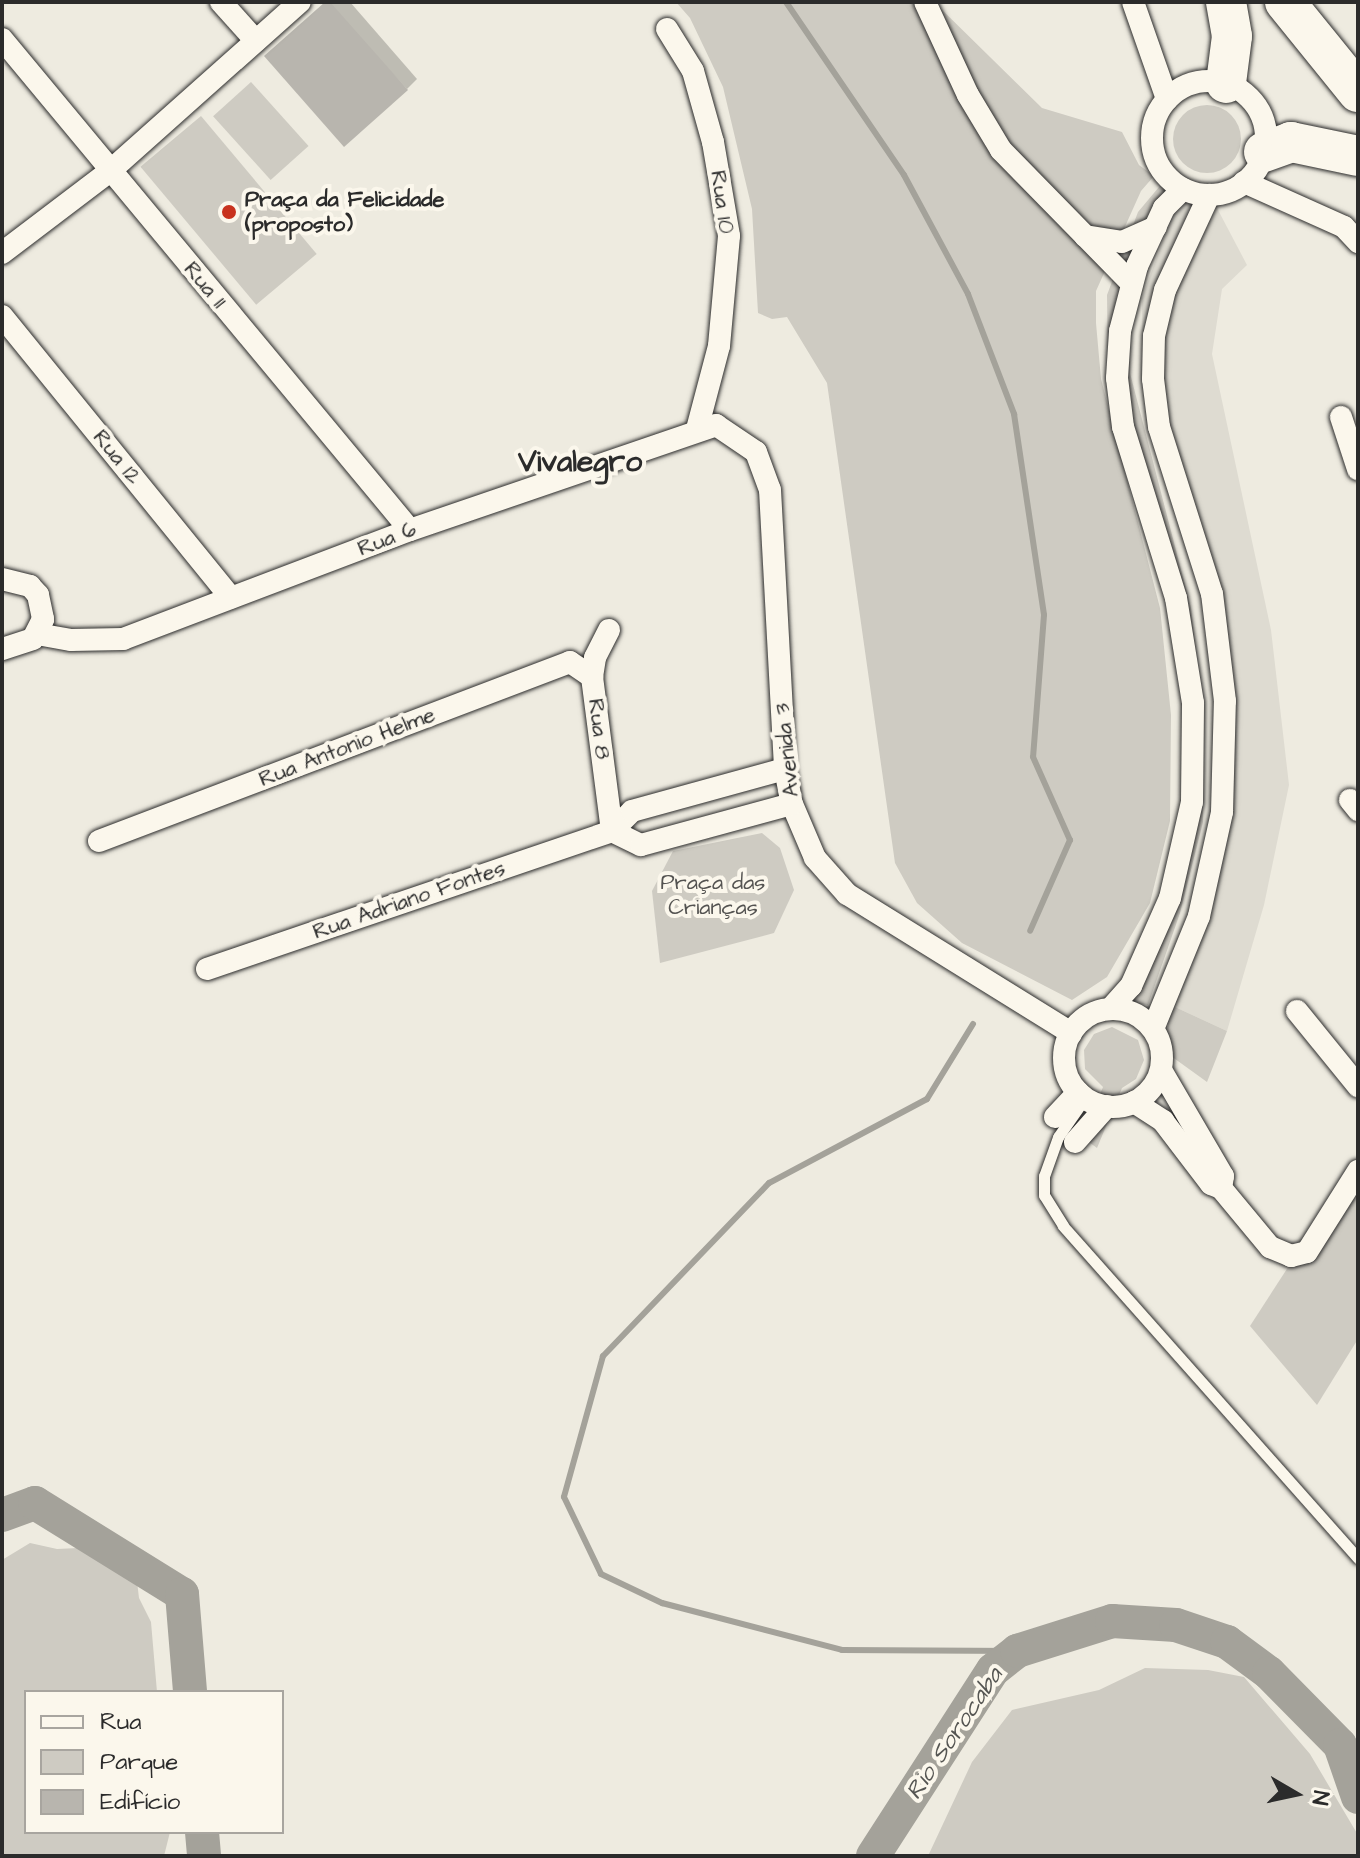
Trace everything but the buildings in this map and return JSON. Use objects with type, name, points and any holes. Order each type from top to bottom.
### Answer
[{"type":"highway","points":[[1226,2],[1232,36],[1226,83]]},
{"type":"highway","points":[[1285,2],[1358,92]]},
{"type":"highway","points":[[1318,2],[1358,49]]},
{"type":"highway","points":[[1254,167],[1291,142],[1358,156]]},
{"type":"street","points":[[221,2],[256,41]]},
{"type":"street","points":[[2,253],[110,171],[300,2]]},
{"type":"street","points":[[925,2],[968,95],[1001,150],[1132,284]]},
{"type":"street","points":[[1133,2],[1167,99]]},
{"type":"street","name":"Rua 10","points":[[667,29],[693,71],[713,142],[729,236],[719,346],[697,429]]},
{"type":"street","name":"Rua 11","points":[[2,39],[410,530]]},
{"type":"street","points":[[1153,1029],[1199,916],[1222,812],[1225,701],[1212,594],[1159,427],[1153,379],[1154,336],[1165,290],[1209,195],[1254,167],[1265,135],[1254,103],[1226,83],[1192,83],[1167,99],[1156,115],[1153,150],[1170,179],[1183,189],[1209,195]]},
{"type":"street","points":[[1254,167],[1344,227],[1358,242]]},
{"type":"street","points":[[1161,1070],[1146,1094],[1134,1102],[1107,1106],[1082,1095],[1064,1064],[1071,1033],[1081,1020],[1111,1008],[1131,986],[1170,898],[1192,802],[1193,703],[1176,598],[1121,415],[1120,331],[1132,284],[1156,227],[1183,189]]},
{"type":"street","points":[[1085,236],[1122,242],[1156,227]]},
{"type":"street","name":"Rua 12","points":[[2,316],[231,598]]},
{"type":"street","points":[[1341,417],[1358,469]]},
{"type":"street","name":"Rua 6","points":[[37,634],[71,640],[123,639],[410,530],[697,429],[716,425],[734,434]]},
{"type":"street","name":"Avenida 3","points":[[734,434],[756,452],[770,490],[785,769],[792,804],[815,858],[847,894],[1071,1033]]},
{"type":"street","points":[[2,579],[20,580],[38,595],[43,619],[37,634],[24,646],[2,649]]},
{"type":"street","name":"Rua 8","points":[[609,630],[595,658],[592,677],[612,831]]},
{"type":"street","name":"Rua Antonio Helme","points":[[99,841],[570,662],[592,677]]},
{"type":"street","name":"Rua Adriano Fontes","points":[[207,969],[612,831],[632,811],[785,769]]},
{"type":"street","points":[[665,804],[672,835]]},
{"type":"street","points":[[612,831],[641,845],[792,804]]},
{"type":"street","points":[[1111,1008],[1134,1014],[1153,1029],[1160,1042],[1161,1070],[1223,1176],[1221,1188]]},
{"type":"street","points":[[1297,1011],[1358,1086]]},
{"type":"street","points":[[1055,1117],[1082,1095]]},
{"type":"street","points":[[1134,1102],[1163,1121],[1211,1184],[1221,1188],[1270,1247],[1291,1256],[1307,1252],[1358,1171]]},
{"type":"street","points":[[1075,1142],[1107,1106]]},
{"type":"lane","points":[[1082,1095],[1058,1137],[1044,1176],[1044,1195],[1063,1226],[1358,1558]]},
{"type":"shaded area","points":[[1194,188],[1207,189],[1247,265],[1222,289],[1212,354],[1271,630],[1289,785],[1264,905],[1227,1031],[1162,1001],[1194,913],[1216,819],[1218,722],[1202,600],[1143,371],[1142,298],[1171,218]]},
{"type":"green space","points":[[676,2],[934,2],[1042,108],[1122,132],[1139,165],[1154,176],[1141,191],[1096,291],[1096,323],[1101,379],[1160,608],[1171,715],[1170,821],[1150,903],[1107,977],[1072,1000],[962,943],[917,903],[895,863],[827,383],[787,317],[772,319],[758,313],[752,209],[723,87],[690,18]]},
{"type":"green space","points":[[251,82],[309,146],[271,180],[213,116]]},
{"type":"green space","points":[[1207,105],[1231,115],[1241,139],[1231,163],[1207,173],[1183,163],[1173,139],[1183,115]]},
{"type":"green space","name":"Praça da Felicidade (proposto)","points":[[201,116],[317,254],[256,305],[140,167]]},
{"type":"green space","points":[[1164,181],[1172,185],[1128,296],[1130,373],[1191,608],[1203,715],[1203,822],[1180,913],[1148,1005],[1126,1002],[1162,902],[1182,820],[1183,715],[1170,604],[1108,370],[1107,295],[1138,212]]},
{"type":"green space","name":"Praça das Crianças","points":[[762,833],[780,848],[794,890],[774,933],[660,963],[652,891],[673,851]]},
{"type":"green space","points":[[1162,1001],[1227,1031],[1207,1082],[1164,1051],[1168,1025],[1159,1012]]},
{"type":"green space","points":[[1112,1027],[1138,1040],[1144,1060],[1136,1079],[1122,1088],[1097,1148],[1082,1137],[1103,1087],[1085,1069],[1084,1050],[1094,1034]]},
{"type":"green space","points":[[1358,1159],[1358,1339],[1317,1405],[1250,1326]]},
{"type":"green space","points":[[30,1543],[57,1549],[99,1547],[136,1573],[139,1598],[151,1622],[157,1690],[24,1690],[24,1834],[170,1834],[164,1856],[2,1856],[2,1560]]},
{"type":"green space","points":[[1145,1668],[1208,1670],[1244,1677],[1310,1754],[1358,1835],[1358,1856],[928,1856],[972,1762],[1012,1710],[1099,1690]]},
{"type":"waterway","points":[[786,2],[904,175],[968,294],[1014,414],[1044,615],[1033,757],[1070,840],[1030,931]]},
{"type":"waterway","points":[[973,1024],[927,1099],[769,1183],[603,1356],[564,1497],[601,1574],[662,1603],[842,1650],[1017,1651]]},
{"type":"waterway","name":"Rio Sorocaba","points":[[2,1515],[35,1503],[182,1594],[190,1690]]},
{"type":"waterway","name":"Rio Sorocaba","points":[[873,1856],[993,1670],[1017,1651],[1112,1621],[1176,1625],[1227,1642],[1269,1673],[1340,1745],[1358,1797]]},
{"type":"waterway","name":"Rio Sorocaba","points":[[202,1834],[204,1856]]},
{"type":"place","name":"Praça da Felicidade (proposto)","points":[[229,212]]},
{"type":"district","name":"Vivalegro","points":[[580,462]]}]
